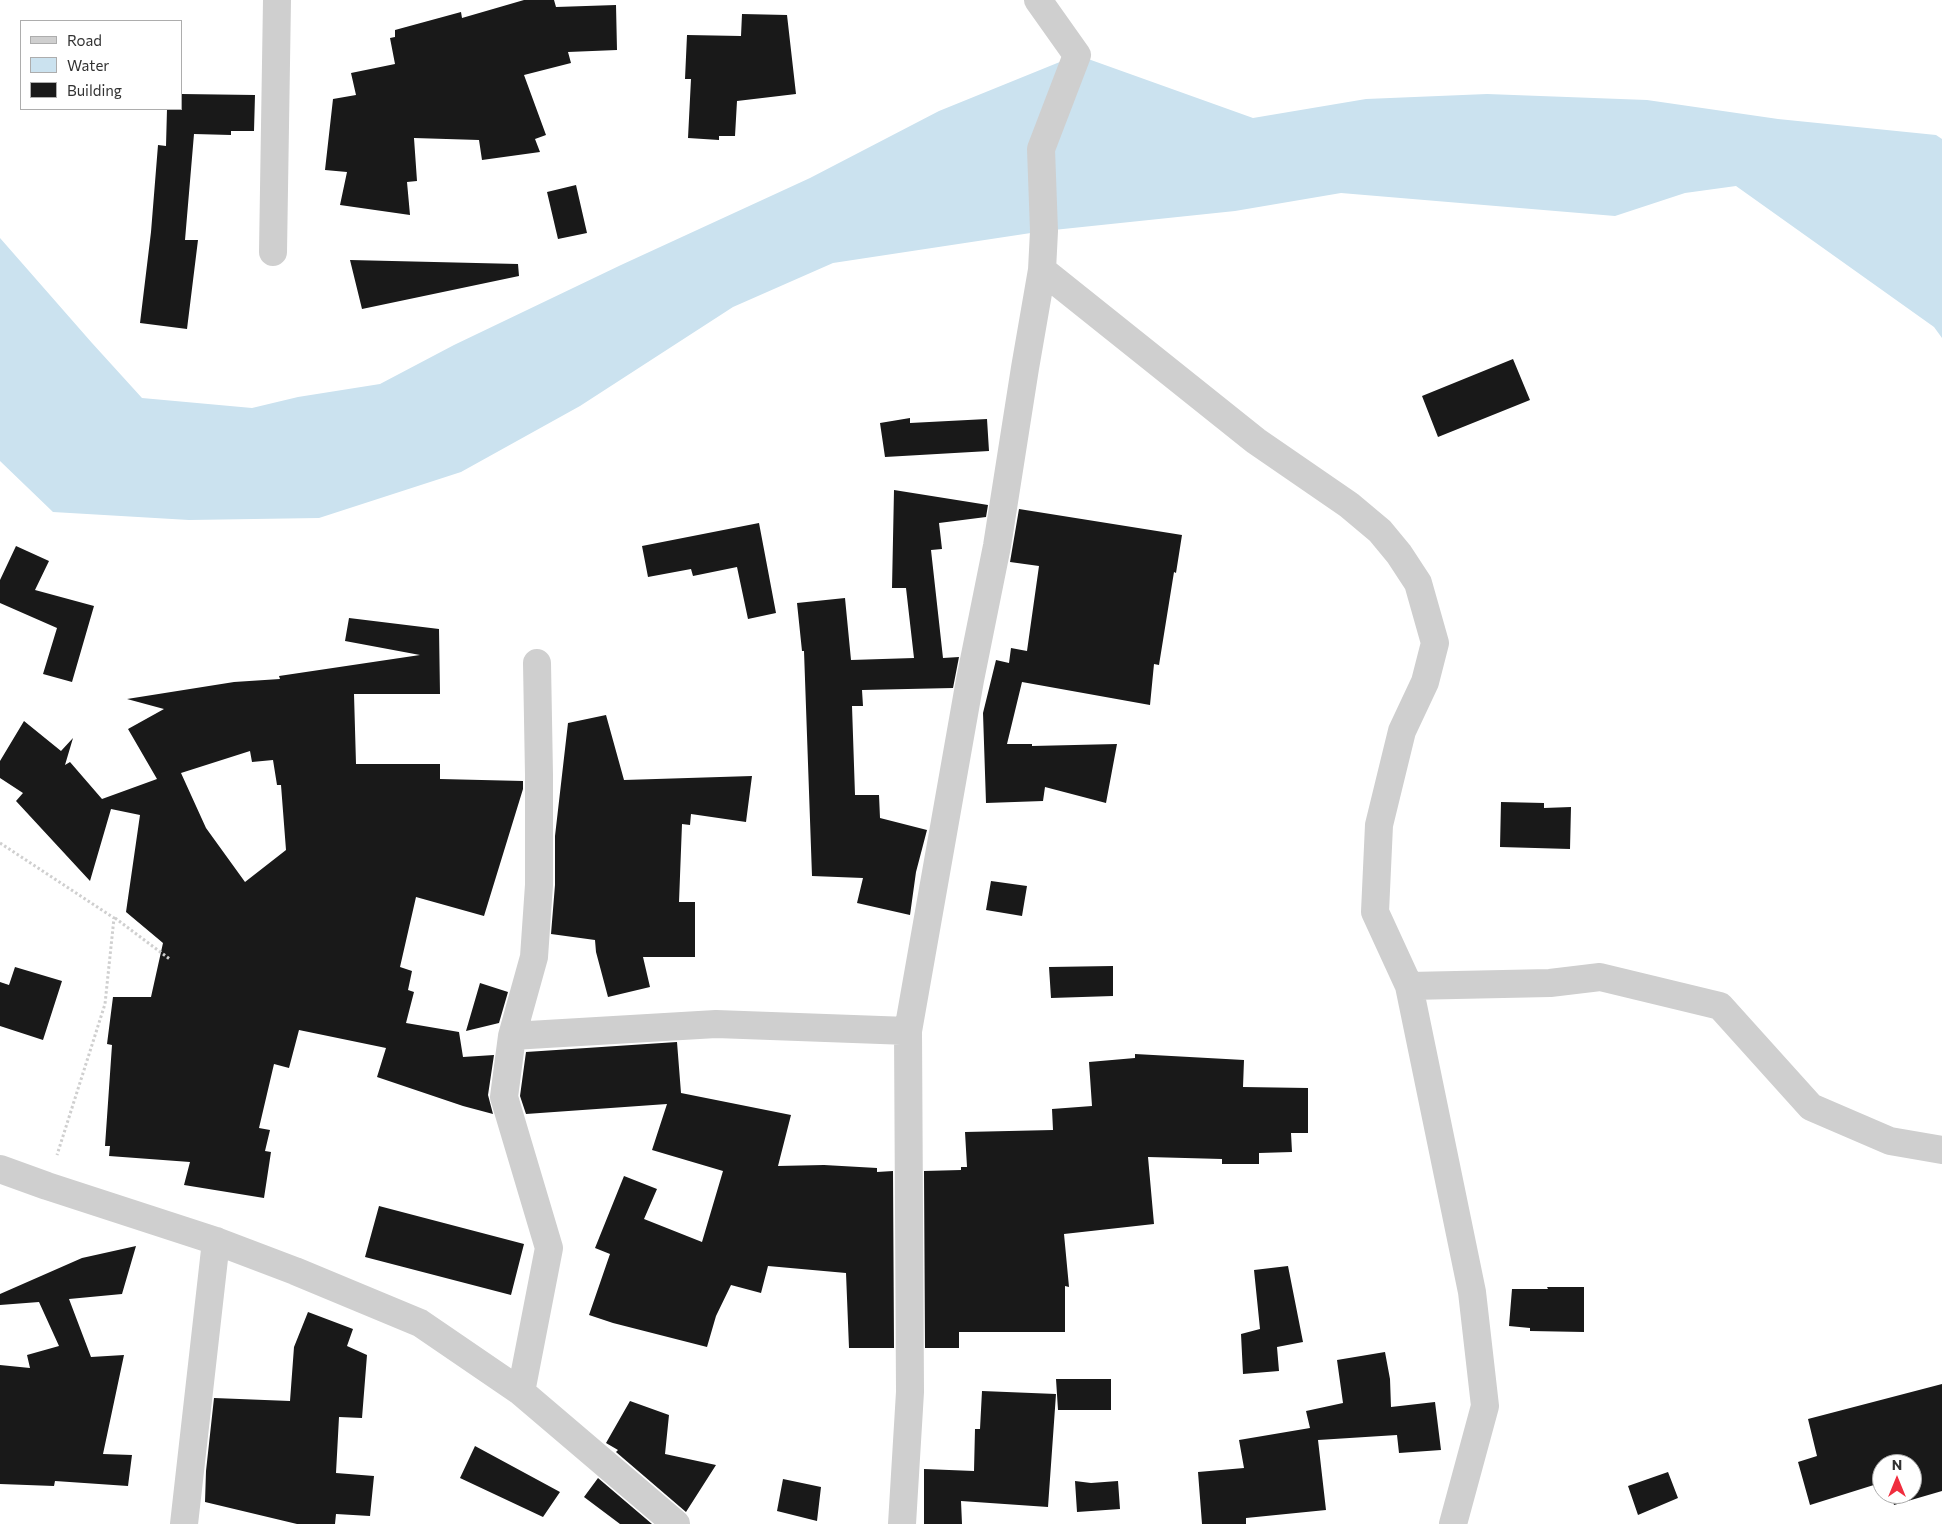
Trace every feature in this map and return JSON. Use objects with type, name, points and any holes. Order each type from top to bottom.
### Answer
[{"type":"street","points":[[273,252],[277,0]]},
{"type":"street","points":[[902,1524],[910,1392],[908,1031],[970,680],[997,546],[1042,270],[1044,231],[1040,149],[1077,55],[1038,0]]},
{"type":"street","points":[[1042,270],[1256,441],[1349,506],[1380,531],[1399,554],[1418,583],[1435,643],[1425,682],[1402,731],[1379,825],[1375,912],[1408,986],[1472,1292],[1485,1406],[1453,1524]]},
{"type":"street","points":[[521,1392],[549,1248],[504,1096],[512,1036],[534,957],[538,884],[537,663]]},
{"type":"street","points":[[1408,986],[1550,983],[1600,977],[1720,1006],[1811,1107],[1890,1141],[1942,1150]]},
{"type":"street","points":[[512,1036],[716,1024],[908,1031]]},
{"type":"street","points":[[0,1169],[216,1241],[295,1271],[420,1324],[521,1392],[676,1524]]},
{"type":"street","points":[[184,1524],[216,1241]]},
{"type":"path","points":[[0,843],[114,918],[171,960]]},
{"type":"path","points":[[48,1186],[105,1004],[114,918]]},
{"type":"water","points":[[1077,55],[1253,118],[1366,99],[1487,94],[1647,100],[1778,119],[1936,135],[1942,139],[1942,338],[1934,327],[1736,186],[1685,193],[1615,216],[1341,193],[1235,211],[1044,231],[833,263],[733,307],[580,406],[461,472],[319,518],[189,520],[53,512],[0,461],[0,238],[142,398],[252,408],[298,397],[380,384],[454,345],[621,265],[810,178],[939,111]]},
{"type":"building","points":[[524,0],[554,0],[556,7],[616,5],[617,50],[568,52],[571,63],[524,75],[546,135],[535,139],[540,152],[482,160],[479,140],[414,138],[417,181],[407,182],[410,215],[340,205],[347,172],[325,170],[333,99],[356,95],[351,73],[395,64],[390,38],[395,37],[395,30],[461,12],[462,18]]},
{"type":"building","points":[[742,14],[787,15],[796,94],[737,101],[735,136],[719,136],[719,140],[688,138],[691,79],[685,79],[687,35],[741,36]]},
{"type":"building","points":[[182,94],[255,95],[254,131],[231,131],[231,135],[194,134],[185,240],[198,240],[187,329],[140,323],[151,232],[158,145],[166,146],[167,110],[182,110]]},
{"type":"building","points":[[576,185],[587,233],[558,239],[547,192]]},
{"type":"building","points":[[350,260],[518,264],[519,276],[362,309]]},
{"type":"building","points":[[1513,359],[1530,400],[1438,437],[1422,396]]},
{"type":"building","points":[[910,418],[910,423],[987,419],[989,451],[885,457],[880,423]]},
{"type":"building","points":[[894,490],[988,505],[986,517],[939,523],[942,549],[931,550],[943,658],[959,657],[953,688],[862,690],[863,706],[852,706],[855,795],[879,795],[880,818],[927,830],[916,872],[910,915],[857,903],[863,878],[812,876],[804,651],[802,651],[797,603],[845,598],[851,660],[914,658],[906,588],[892,588]]},
{"type":"building","points":[[1019,509],[1182,535],[1159,665],[1154,664],[1150,705],[1022,682],[1007,744],[1032,744],[1032,746],[1117,744],[1106,803],[1045,787],[1043,801],[986,803],[983,713],[996,660],[1009,663],[1011,648],[1027,651],[1039,566],[1010,562]]},
{"type":"building","points":[[759,523],[776,613],[748,619],[737,567],[693,576],[691,569],[648,577],[642,546]]},
{"type":"building","points":[[16,546],[49,561],[35,590],[94,606],[72,682],[43,674],[57,628],[0,603],[0,580]]},
{"type":"building","points":[[349,618],[439,629],[440,694],[354,694],[356,764],[440,764],[440,779],[523,781],[523,789],[484,916],[416,897],[400,967],[412,971],[408,990],[414,992],[406,1023],[459,1032],[463,1057],[494,1055],[488,1095],[493,1114],[377,1077],[386,1048],[299,1030],[289,1068],[274,1064],[259,1128],[270,1130],[265,1151],[271,1152],[264,1198],[184,1185],[190,1162],[109,1156],[110,1146],[105,1146],[112,1045],[107,1044],[113,997],[151,997],[163,943],[126,912],[140,815],[111,809],[90,881],[16,801],[23,793],[0,778],[0,761],[24,721],[61,751],[73,738],[65,765],[70,762],[102,799],[157,779],[128,729],[164,709],[127,699],[234,682],[280,679],[279,676],[420,655],[345,641]],"holes":[[[250,751],[252,762],[273,760],[277,785],[281,785],[286,850],[245,882],[206,828],[181,773]]]},
{"type":"building","points":[[606,715],[624,780],[752,776],[746,822],[691,814],[690,825],[682,824],[679,902],[695,902],[695,957],[643,957],[650,987],[608,997],[596,952],[595,940],[551,934],[555,885],[555,836],[568,723]]},
{"type":"building","points":[[1501,802],[1544,803],[1544,808],[1571,807],[1570,849],[1500,847]]},
{"type":"building","points":[[991,881],[1027,886],[1022,916],[986,910]]},
{"type":"building","points":[[1113,966],[1113,996],[1051,998],[1049,967]]},
{"type":"building","points":[[15,967],[62,981],[43,1040],[0,1026],[0,982],[9,985]]},
{"type":"building","points":[[480,983],[508,992],[499,1023],[466,1031]]},
{"type":"building","points":[[677,1042],[681,1093],[791,1115],[778,1166],[824,1165],[877,1168],[877,1172],[893,1171],[894,1348],[849,1348],[846,1273],[768,1266],[761,1293],[731,1285],[716,1316],[707,1347],[589,1315],[610,1254],[595,1248],[624,1176],[657,1189],[644,1219],[702,1242],[723,1171],[652,1150],[667,1104],[526,1114],[520,1096],[526,1052]]},
{"type":"building","points":[[1135,1054],[1244,1060],[1243,1087],[1308,1088],[1308,1133],[1291,1133],[1292,1152],[1259,1153],[1259,1164],[1222,1164],[1222,1159],[1148,1157],[1154,1224],[1064,1234],[1069,1287],[1065,1286],[1065,1332],[959,1332],[959,1348],[925,1348],[924,1171],[961,1170],[961,1167],[967,1167],[965,1132],[1053,1130],[1052,1109],[1092,1106],[1089,1062],[1135,1058]]},
{"type":"building","points":[[379,1206],[524,1244],[511,1295],[365,1257]]},
{"type":"building","points":[[136,1246],[122,1294],[69,1299],[91,1357],[124,1355],[103,1454],[132,1455],[128,1486],[55,1481],[54,1486],[0,1484],[0,1365],[30,1368],[27,1355],[59,1346],[39,1302],[0,1305],[0,1294],[82,1258]]},
{"type":"building","points":[[1288,1266],[1303,1342],[1277,1347],[1279,1371],[1243,1374],[1241,1334],[1260,1329],[1254,1270]]},
{"type":"building","points":[[1547,1287],[1584,1287],[1584,1332],[1530,1331],[1530,1328],[1509,1326],[1512,1289],[1548,1289]]},
{"type":"building","points":[[308,1312],[353,1329],[347,1346],[367,1355],[362,1418],[339,1417],[336,1473],[374,1476],[370,1516],[336,1514],[335,1524],[297,1524],[205,1502],[206,1471],[214,1398],[290,1401],[294,1347]]},
{"type":"building","points":[[1385,1352],[1390,1379],[1391,1407],[1435,1402],[1441,1450],[1399,1453],[1397,1435],[1318,1440],[1326,1510],[1246,1518],[1246,1524],[1202,1524],[1198,1472],[1244,1468],[1239,1440],[1310,1428],[1306,1411],[1343,1403],[1337,1360]]},
{"type":"building","points":[[1056,1379],[1111,1379],[1111,1410],[1058,1410]]},
{"type":"building","points":[[1942,1384],[1942,1491],[1922,1497],[1922,1454],[1872,1454],[1872,1486],[1810,1505],[1798,1462],[1817,1456],[1808,1419]]},
{"type":"building","points":[[982,1391],[1056,1394],[1048,1507],[961,1501],[962,1524],[924,1524],[924,1469],[974,1471],[975,1429],[980,1429]]},
{"type":"building","points":[[630,1401],[669,1415],[665,1454],[716,1465],[686,1512],[616,1452],[618,1450],[606,1443]]},
{"type":"building","points":[[475,1446],[560,1492],[543,1517],[460,1478]]},
{"type":"building","points":[[1668,1472],[1678,1498],[1638,1515],[1628,1486]]},
{"type":"building","points":[[598,1478],[652,1524],[620,1524],[584,1497]]},
{"type":"building","points":[[783,1479],[821,1487],[817,1521],[777,1511]]},
{"type":"building","points":[[1075,1481],[1091,1483],[1118,1481],[1120,1509],[1077,1512]]}]
